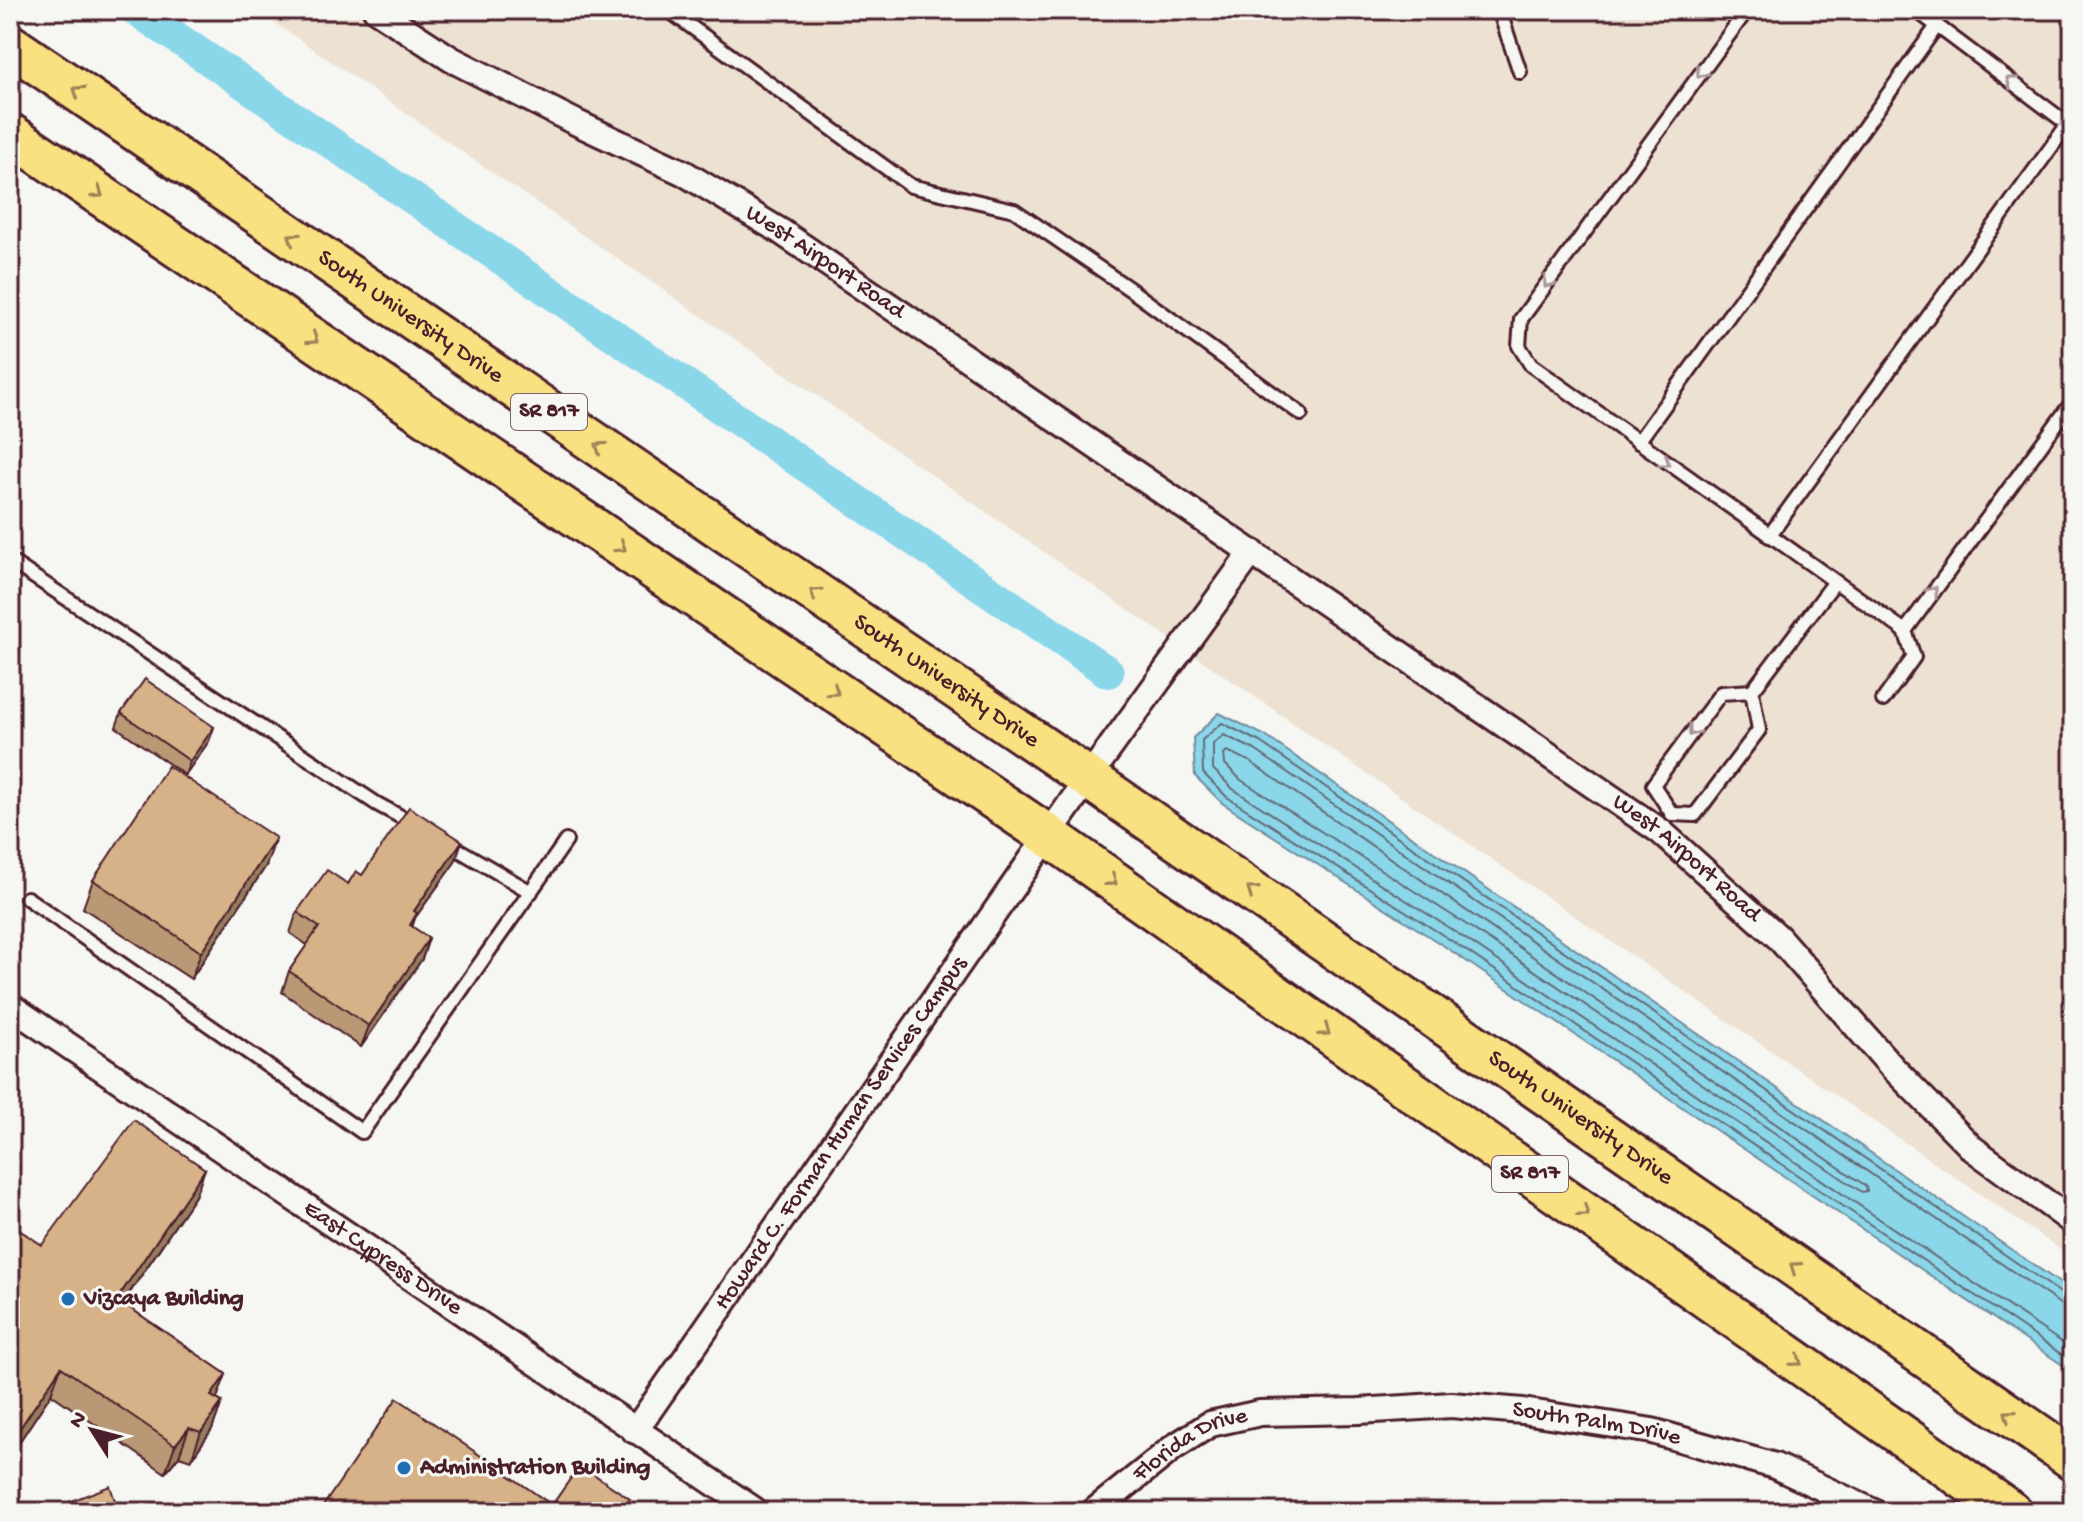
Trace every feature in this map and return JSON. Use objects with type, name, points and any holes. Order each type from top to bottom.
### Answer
[{"type":"main road","name":"South University Drive","points":[[10,45],[1088,778],[2073,1459]]},
{"type":"main road","name":"SR 817","points":[[10,134],[1049,836],[2011,1512]]},
{"type":"street","name":"West Airport Road","points":[[376,10],[451,59],[684,173],[780,231],[1252,552],[1666,823],[1778,937],[1892,1067],[1972,1148],[2073,1222]]},
{"type":"street","points":[[1049,836],[1252,552]]},
{"type":"street","name":"Howard C. Forman Human Services Campus","points":[[635,1431],[1049,836]]},
{"type":"street","name":"East Cypress Drive","points":[[10,1006],[757,1512]]},
{"type":"street","name":"South Palm Drive","points":[[1304,1411],[1451,1405],[1523,1411],[1652,1431],[1775,1466],[1874,1512]]},
{"type":"street","name":"Florida Drive","points":[[1093,1512],[1174,1447],[1210,1424],[1260,1413],[1304,1411]]},
{"type":"lane","points":[[668,10],[911,186],[1014,210],[1131,290],[1301,414]]},
{"type":"lane","points":[[1499,10],[1520,72]]},
{"type":"lane","points":[[1747,10],[1521,319],[1519,346],[1531,365],[1905,631],[1914,657],[1883,700]]},
{"type":"lane","points":[[1769,536],[2070,126],[1916,10]]},
{"type":"lane","points":[[1638,442],[1937,26]]},
{"type":"lane","points":[[1905,631],[2073,401]]},
{"type":"lane","points":[[10,561],[377,804],[428,832]]},
{"type":"lane","points":[[1752,691],[1721,693],[1653,785],[1666,823],[1695,815],[1759,730],[1752,691],[1834,583]]},
{"type":"lane","points":[[440,839],[531,892]]},
{"type":"lane","points":[[27,898],[362,1132],[566,841]]},
{"type":"shaded area","points":[[256,10],[2073,10],[2073,1258],[1236,684]]},
{"type":"water","points":[[1219,713],[1264,735],[2073,1292],[2073,1372],[1447,948],[1222,803],[1195,776],[1193,738]]},
{"type":"building","points":[[145,679],[214,727],[190,761],[121,713]]},
{"type":"building","points":[[168,766],[276,838],[201,952],[93,880]]},
{"type":"building","points":[[409,807],[462,841],[414,911],[417,913],[410,925],[429,938],[369,1026],[289,971],[319,927],[297,912],[327,870],[348,884],[356,871],[362,875]]},
{"type":"building","name":"Vizcaya Building","points":[[134,1120],[205,1169],[117,1299],[226,1374],[211,1396],[222,1402],[201,1432],[189,1428],[175,1445],[61,1367],[10,1443],[10,1224],[42,1245]]},
{"type":"building","points":[[397,1398],[552,1505],[580,1465],[630,1499],[621,1512],[319,1512]]},
{"type":"building","points":[[110,1486],[119,1512],[75,1512],[71,1501]]},
{"type":"waterway","points":[[136,10],[1108,672]]},
{"type":"place","name":"Vizcaya Building","points":[[68,1299]]},
{"type":"place","name":"Administration Building","points":[[404,1468]]}]
